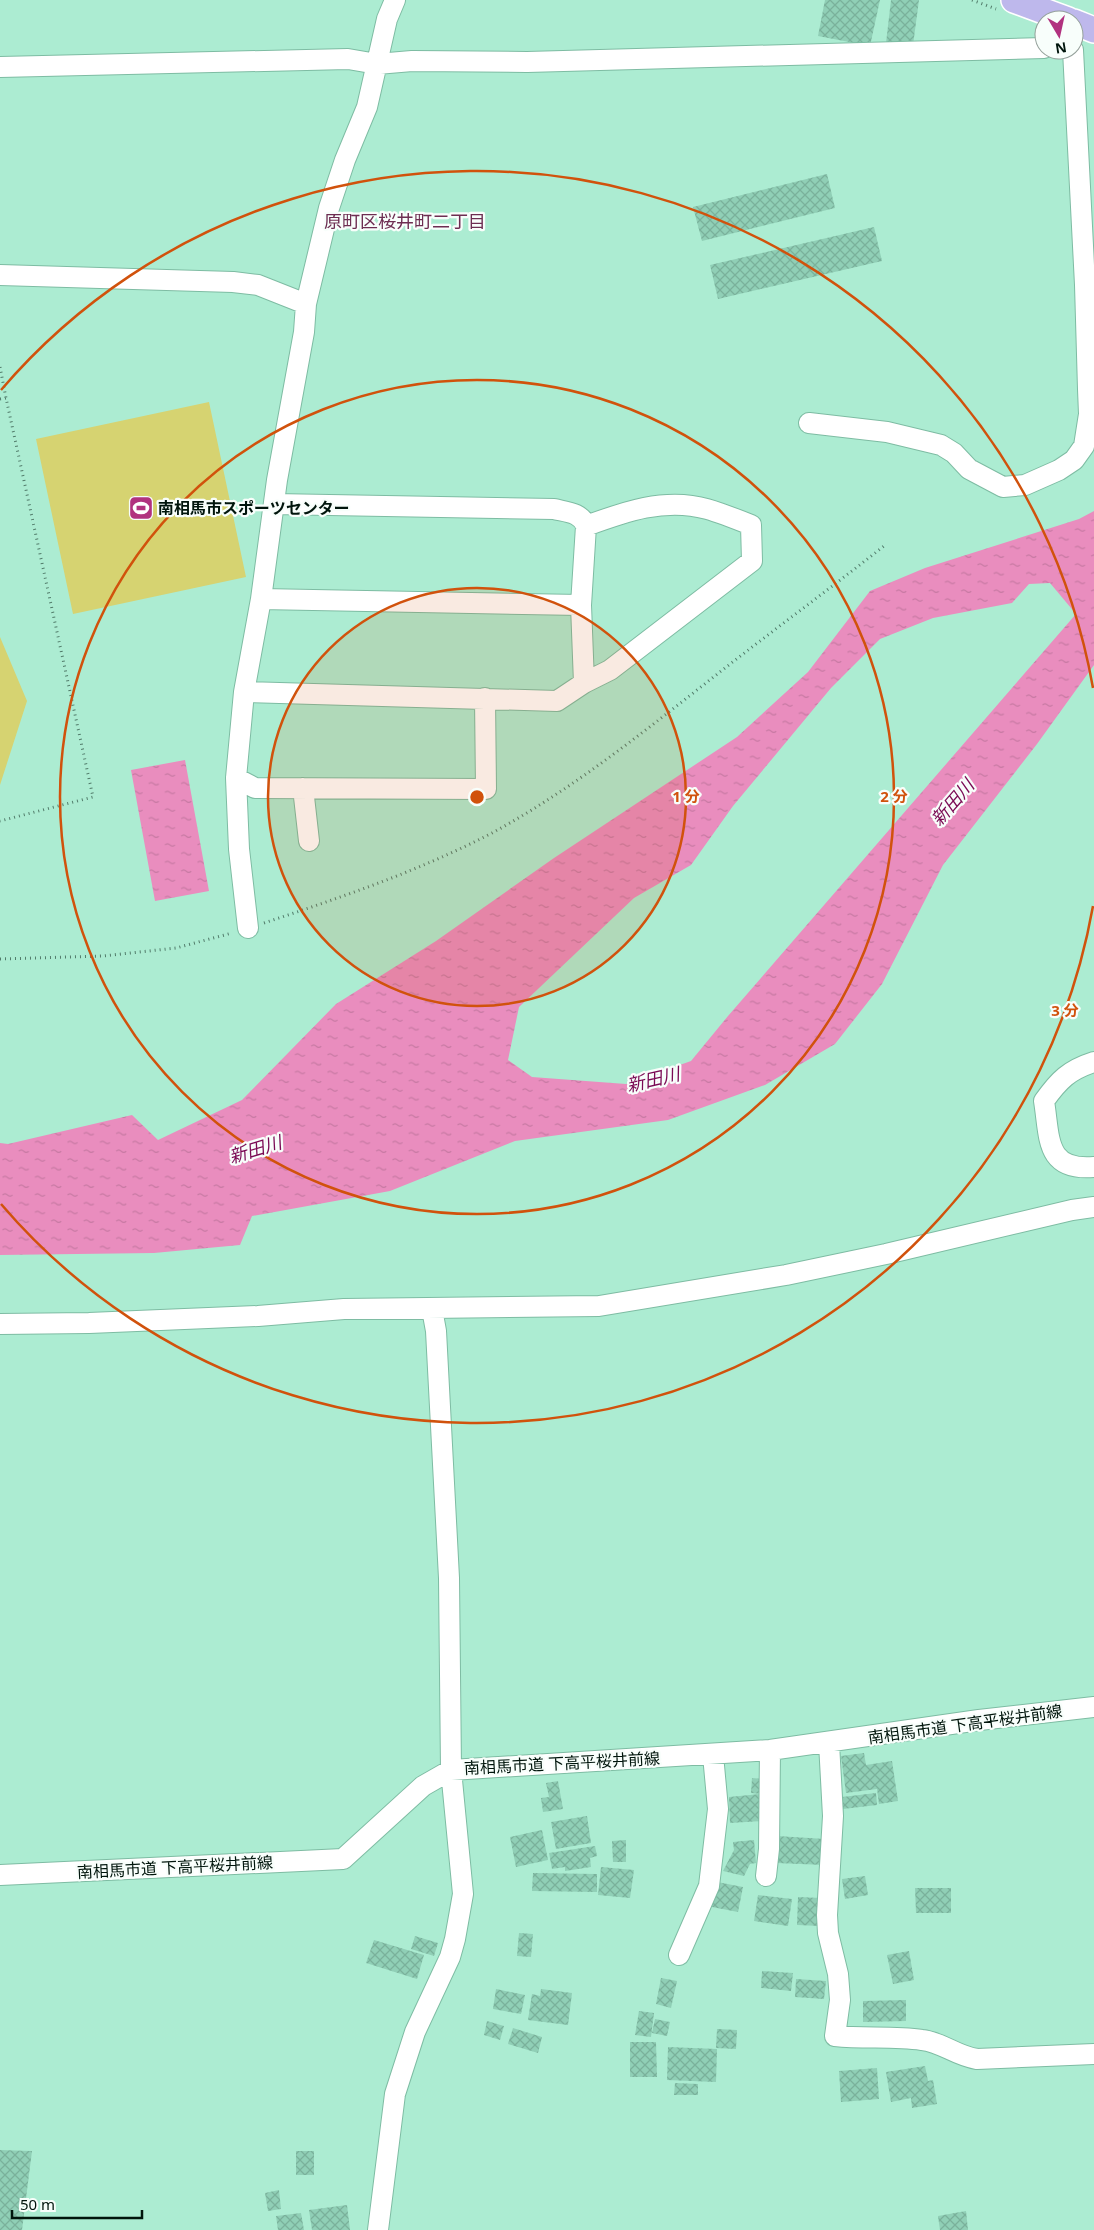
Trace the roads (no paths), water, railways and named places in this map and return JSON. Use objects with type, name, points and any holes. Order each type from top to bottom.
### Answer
[{"type":"main road","points":[[1014,0],[1041,10]]},
{"type":"street","points":[[248,928],[239,849],[236,778],[244,692],[261,599],[276,480],[304,332],[306,304],[329,208],[345,160],[367,107],[387,19],[395,0]]},
{"type":"street","points":[[0,67],[348,59],[376,64],[412,61],[528,62],[1034,48]]},
{"type":"street","points":[[809,423],[887,432],[941,445],[954,452],[969,468],[1002,487],[1025,484],[1059,470],[1074,460],[1084,446],[1089,414],[1090,285],[1075,60]]},
{"type":"street","points":[[0,275],[233,282],[258,285],[306,304]]},
{"type":"street","points":[[274,504],[554,509],[574,513],[584,520],[586,526],[581,605],[584,683]]},
{"type":"street","points":[[244,692],[557,700],[610,670],[752,561],[750,524],[705,508],[669,504],[633,510],[586,526]]},
{"type":"street","points":[[261,599],[581,605]]},
{"type":"street","points":[[236,778],[256,788],[486,789],[485,698]]},
{"type":"street","points":[[303,788],[309,841]]},
{"type":"street","points":[[1094,1062],[1075,1068],[1056,1084],[1044,1100],[1055,1156],[1064,1164],[1071,1166],[1079,1168],[1094,1167]]},
{"type":"street","points":[[0,1324],[258,1316],[344,1309],[599,1306],[786,1275],[886,1254],[1072,1210],[1094,1207]]},
{"type":"street","points":[[378,2230],[395,2094],[415,2032],[450,1957],[461,1909],[462,1878],[451,1770],[449,1578],[436,1331],[432,1309]]},
{"type":"street","name":"南相馬市道 下高平桜井前線","points":[[0,1875],[343,1859],[422,1786],[451,1770],[770,1750],[979,1720],[1094,1707]]},
{"type":"street","points":[[829,1742],[833,1816],[827,1915],[830,1941],[838,1974],[840,2000],[835,2036],[921,2039],[936,2042],[962,2057],[977,2059],[1094,2054]]},
{"type":"street","points":[[766,1876],[769,1849],[770,1750]]},
{"type":"street","points":[[679,1955],[709,1886],[718,1809],[713,1755]]},
{"type":"water","name":"新田川","points":[[1094,511],[1094,665],[1037,744],[943,865],[882,984],[835,1044],[765,1085],[668,1120],[515,1141],[390,1191],[252,1216],[240,1245],[154,1253],[0,1255],[0,1143],[8,1144],[132,1115],[158,1140],[242,1100],[336,1004],[436,941],[554,858],[737,737],[808,672],[870,591],[925,568],[1079,519]],"holes":[[[1050,583],[1076,614],[691,1061],[626,1084],[532,1077],[508,1060],[519,1007],[634,898],[691,865],[733,806],[831,688],[880,639],[933,618],[1012,603],[1029,584]]]},
{"type":"water","points":[[185,760],[209,891],[155,901],[131,770]]},
{"type":"place","name":"南相馬市スポーツセンター","points":[[141,508]]},
{"type":"district","name":"原町区桜井町二丁目","points":[[405,221]]}]
